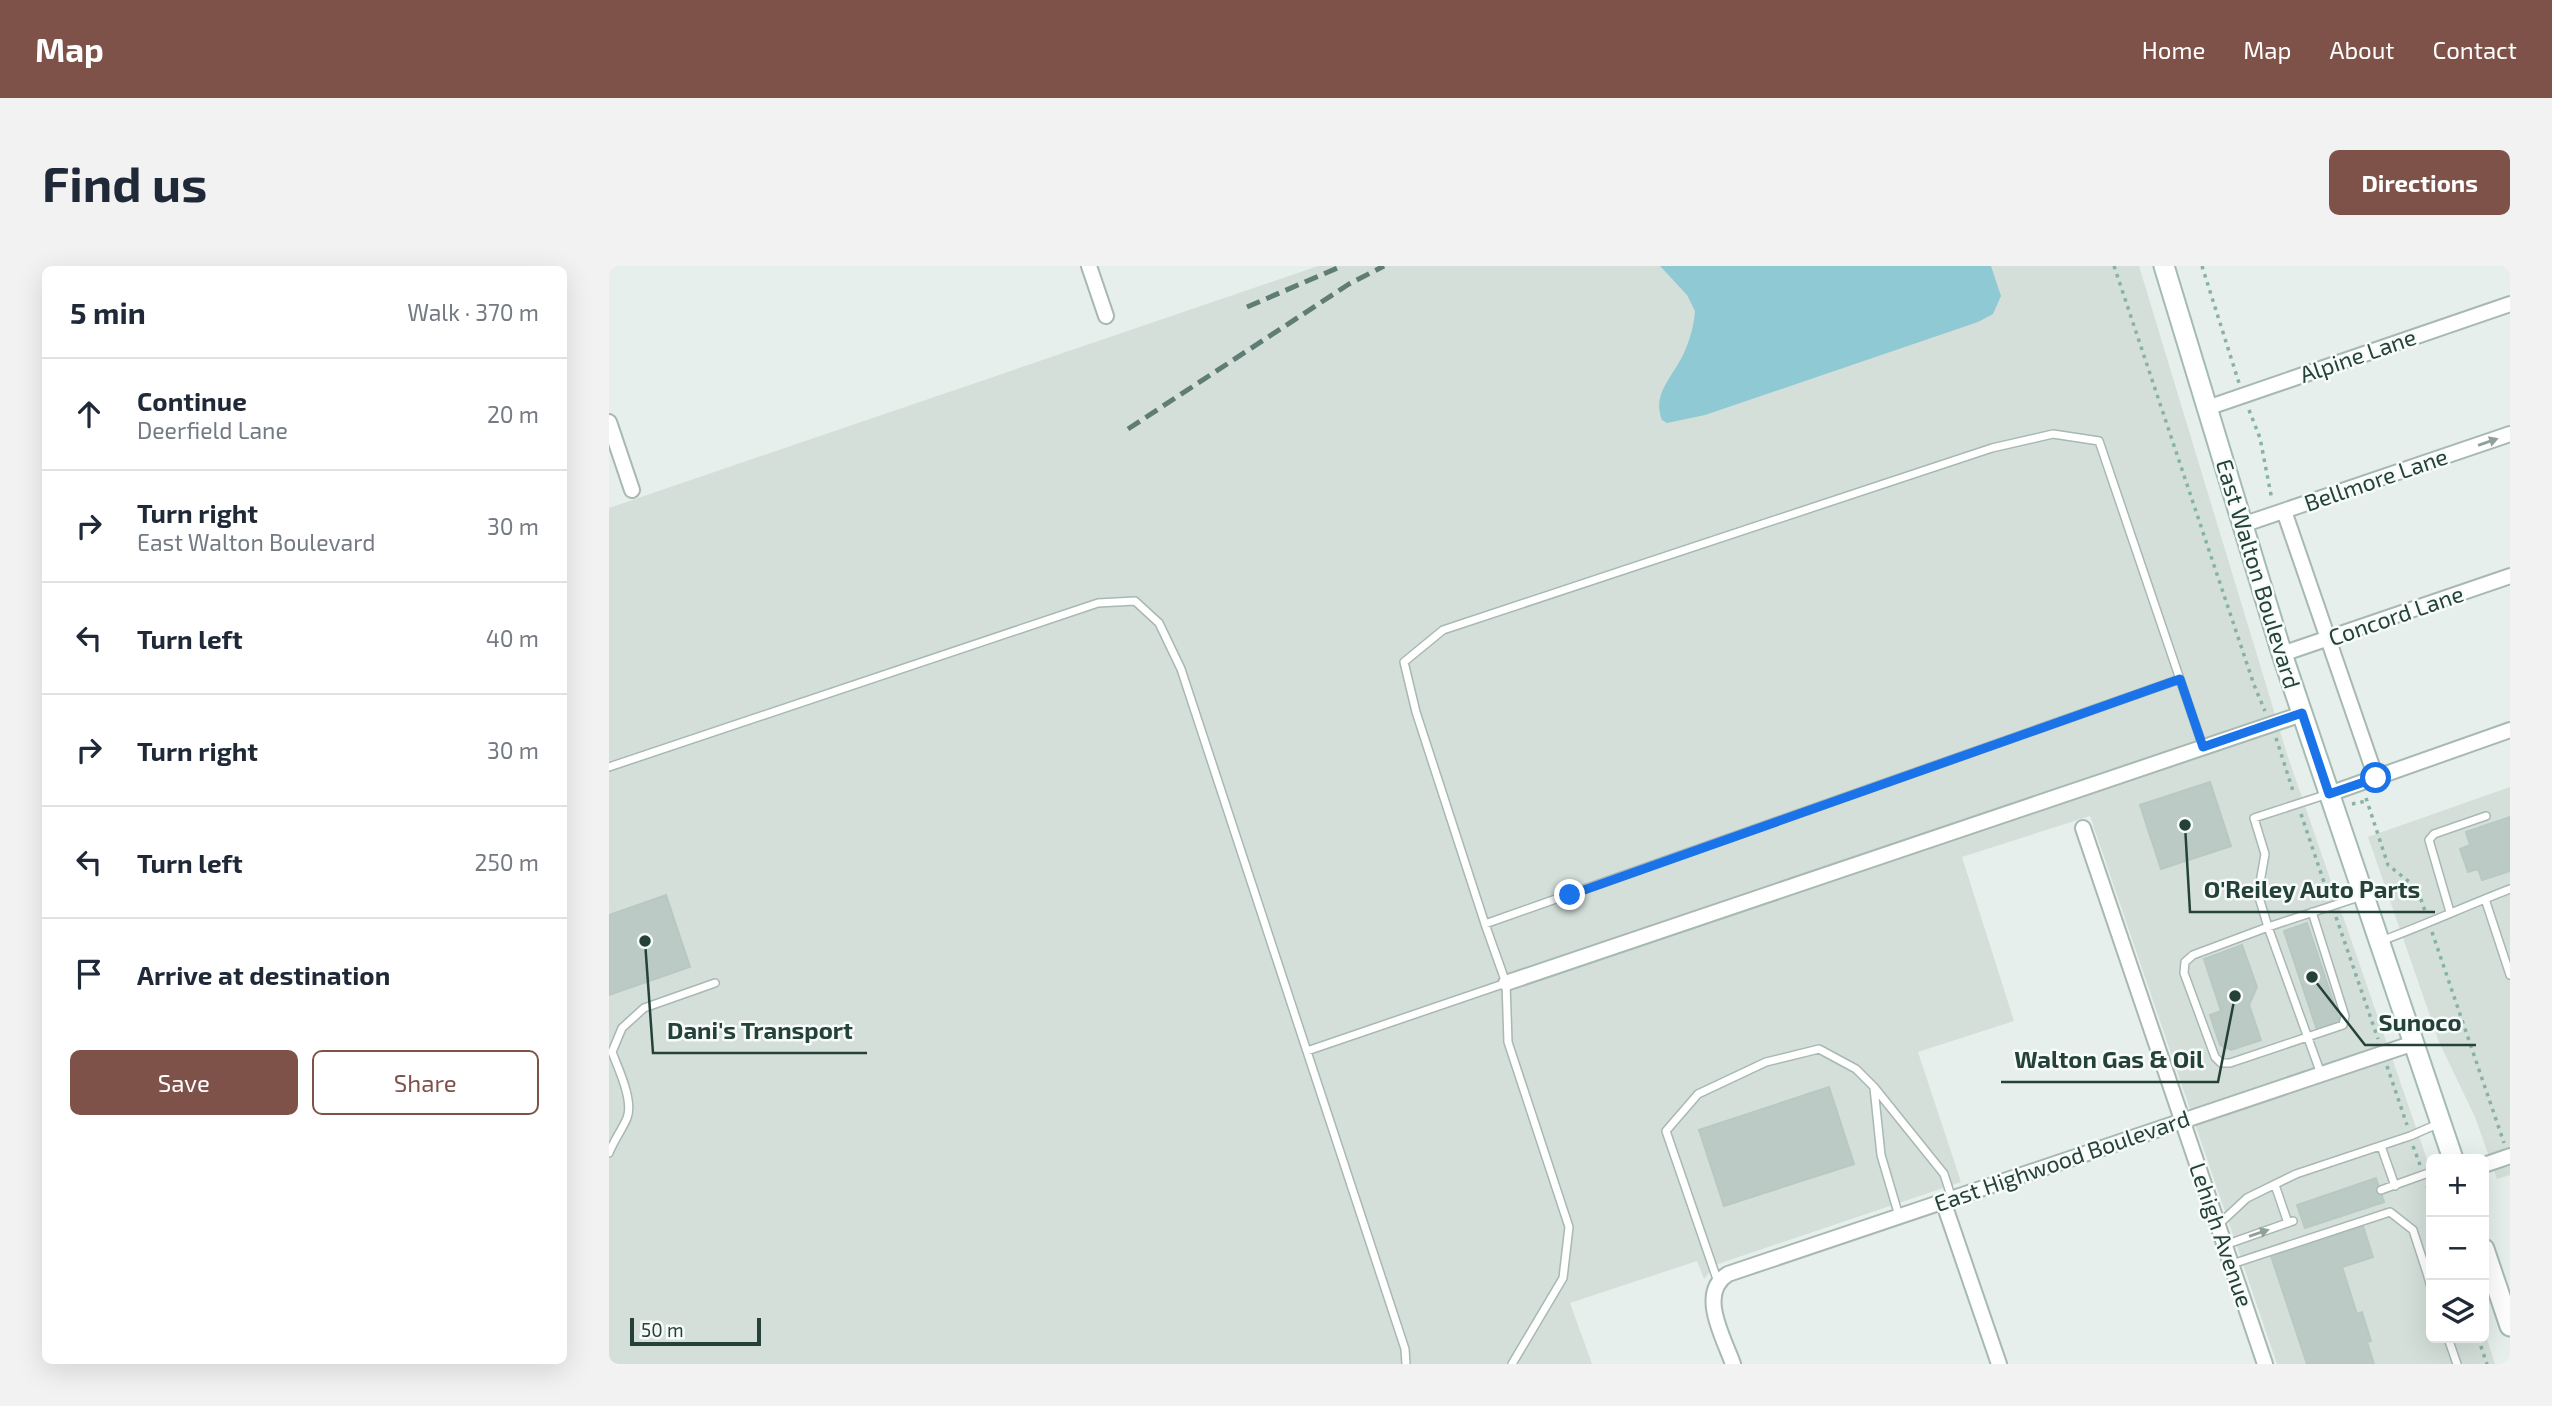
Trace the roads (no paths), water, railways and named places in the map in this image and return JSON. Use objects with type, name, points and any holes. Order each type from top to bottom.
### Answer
[{"type":"main road","name":"East Walton Boulevard","points":[[2164,266],[2282,654],[2451,1154]]},
{"type":"main road","points":[[2489,1266],[2510,1326]]},
{"type":"street","points":[[1089,266],[1106,316]]},
{"type":"street","name":"Alpine Lane","points":[[2207,408],[2510,304]]},
{"type":"street","points":[[609,422],[632,490]]},
{"type":"street","name":"Bellmore Lane","points":[[2242,525],[2510,434]]},
{"type":"street","points":[[2284,511],[2376,778]]},
{"type":"street","name":"Concord Lane","points":[[2282,654],[2510,576]]},
{"type":"street","points":[[1506,983],[2302,713]]},
{"type":"street","points":[[2329,794],[2510,730]]},
{"type":"street","name":"Lehigh Avenue","points":[[2083,828],[2265,1364]]},
{"type":"street","name":"East Highwood Boulevard","points":[[1716,1284],[1728,1274],[2414,1043]]},
{"type":"street","points":[[2489,1164],[2510,1156]]},
{"type":"street","points":[[1947,1200],[1999,1364]]},
{"type":"street","points":[[1716,1284],[1713,1304],[1733,1364]]},
{"type":"lane","points":[[1512,1364],[1563,1278],[1569,1227],[1508,1042],[1506,983],[1416,712],[1404,662],[1443,630],[1992,448],[2053,434],[2099,441],[2203,747]]},
{"type":"lane","points":[[609,767],[1098,603],[1135,601],[1159,623],[1181,669],[1405,1349],[1406,1364]]},
{"type":"lane","points":[[1485,924],[2180,679]]},
{"type":"lane","points":[[2321,1074],[2258,894],[2265,854],[2254,818],[2329,794]]},
{"type":"lane","points":[[2450,912],[2429,840],[2434,835],[2486,816]]},
{"type":"lane","points":[[2379,941],[2510,889]]},
{"type":"lane","points":[[2312,912],[2345,1017],[2343,1025],[2230,1063],[2221,1063],[2215,1057],[2184,973],[2185,962],[2193,955],[2268,927],[2312,912],[2364,895]]},
{"type":"lane","points":[[2485,899],[2510,975]]},
{"type":"lane","points":[[609,1153],[629,1115],[627,1094],[612,1052],[622,1028],[644,1008],[715,983]]},
{"type":"lane","points":[[1307,1051],[1506,983]]},
{"type":"lane","points":[[1716,1284],[1666,1131],[1698,1094],[1766,1062],[1819,1049],[1856,1069],[1874,1087],[1944,1174],[1947,1200]]},
{"type":"lane","points":[[1874,1087],[1881,1155],[1900,1216]]},
{"type":"lane","points":[[2218,1226],[2247,1198],[2296,1174],[2410,1136],[2441,1122]]},
{"type":"lane","points":[[2381,1146],[2395,1185]]},
{"type":"lane","points":[[2381,1190],[2426,1174]]},
{"type":"lane","points":[[2225,1245],[2290,1222],[2275,1185]]},
{"type":"lane","points":[[2231,1264],[2390,1212],[2413,1230],[2426,1264]]},
{"type":"lane","points":[[2450,1343],[2457,1364]]},
{"type":"water","points":[[1660,266],[1991,266],[2001,296],[1993,314],[1978,322],[1705,415],[1667,423],[1662,420],[1660,397],[1687,346],[1695,311],[1687,295]]},
{"type":"railway","points":[[1247,307],[1342,266]]},
{"type":"railway","points":[[1128,429],[1349,284],[1384,266]]},
{"type":"place","name":"O'Reiley Auto Parts","points":[[2185,825]]},
{"type":"place","name":"Dani's Transport","points":[[645,941]]},
{"type":"place","name":"Sunoco","points":[[2312,977]]},
{"type":"place","name":"Walton Gas & Oil","points":[[2235,996]]}]
